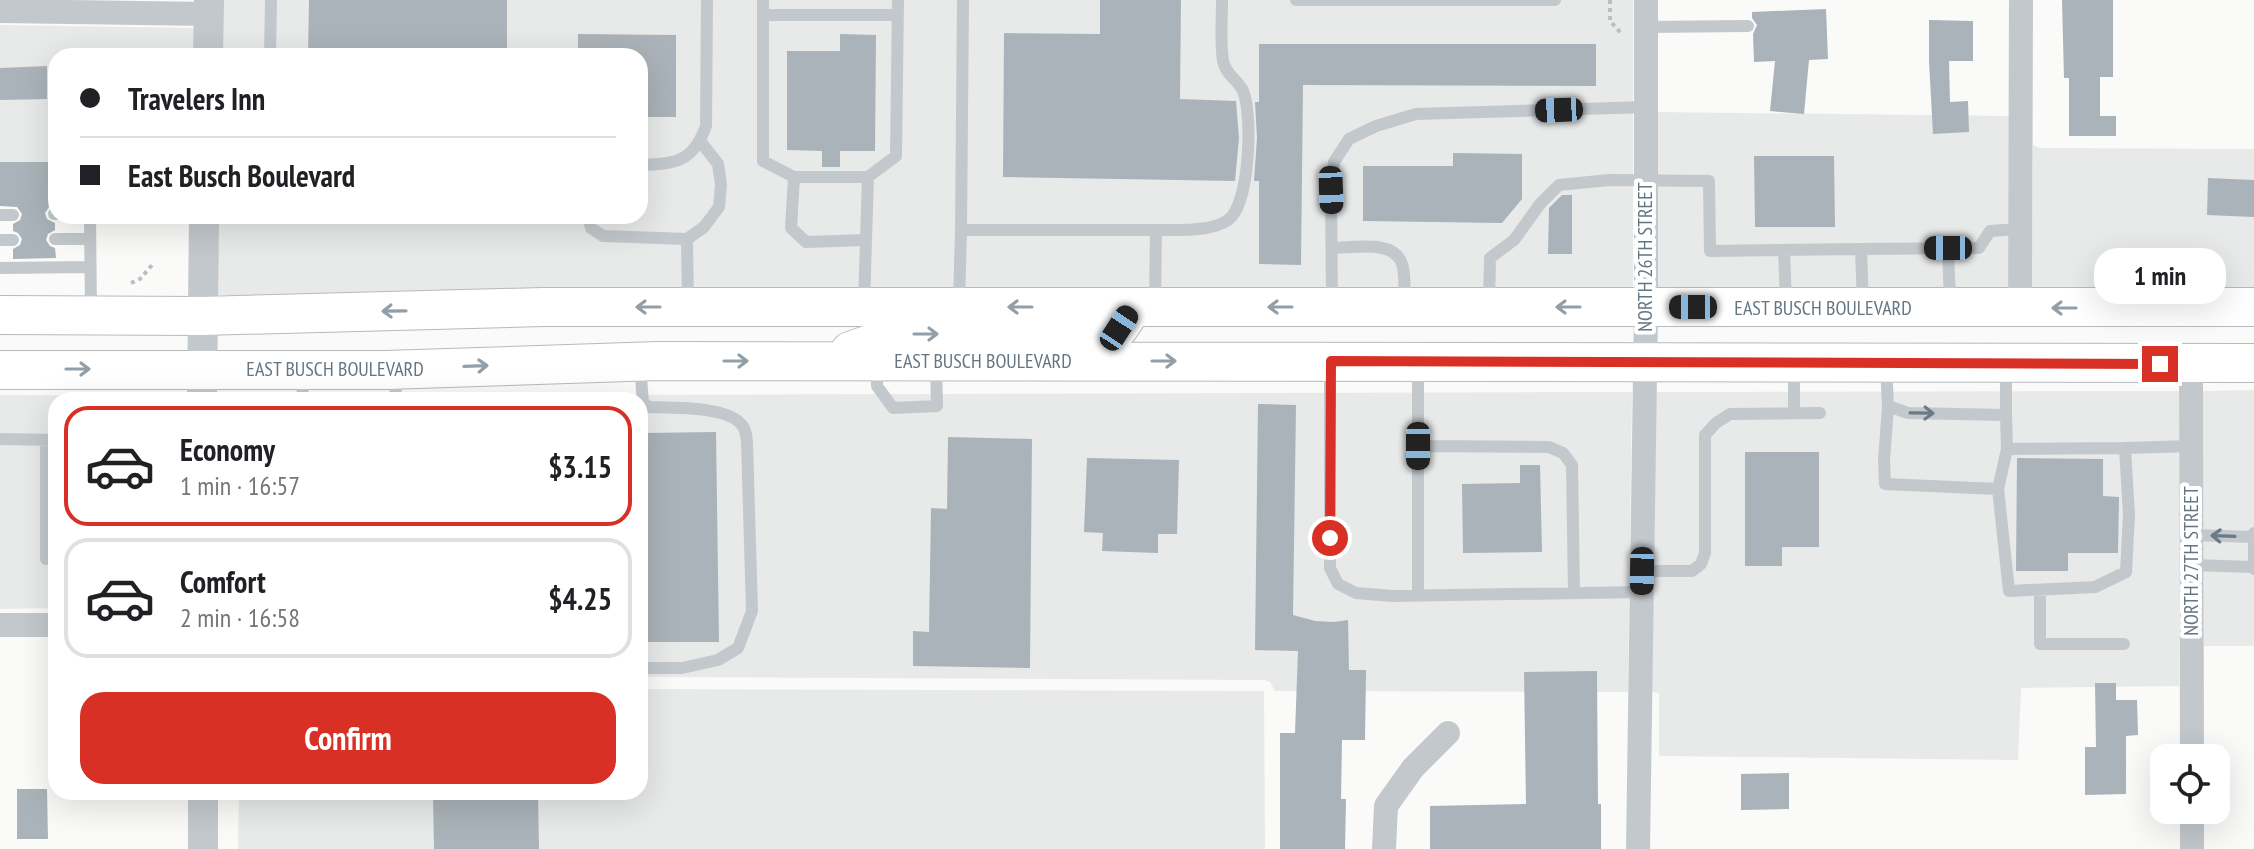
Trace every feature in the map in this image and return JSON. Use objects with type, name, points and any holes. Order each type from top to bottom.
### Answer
[{"type":"main road","name":"EAST BUSCH BOULEVARD","points":[[0,315],[202,316],[543,307],[2254,307]]},
{"type":"main road","points":[[825,361],[898,334],[1107,333],[1119,328],[1144,307]]},
{"type":"main road","points":[[2191,364],[2210,336],[2220,332],[2254,331]]},
{"type":"main road","name":"EAST BUSCH BOULEVARD","points":[[0,370],[202,385],[395,385],[639,361],[2254,363]]},
{"type":"street","name":"NORTH 26TH STREET","points":[[1638,849],[1646,107],[1635,32],[1646,0]]},
{"type":"street","points":[[2020,309],[2021,0]]},
{"type":"street","points":[[0,11],[32,6],[209,7],[208,48]]},
{"type":"street","points":[[202,385],[204,224]]},
{"type":"street","name":"NORTH 27TH STREET","points":[[2191,364],[2192,744]]},
{"type":"street","points":[[0,625],[48,625]]},
{"type":"street","points":[[1384,849],[1386,806],[1413,768],[1448,733]]},
{"type":"street","points":[[203,800],[203,849]]},
{"type":"street","points":[[2192,824],[2192,849]]},
{"type":"lane","points":[[270,48],[271,0]]},
{"type":"lane","points":[[648,165],[668,165],[687,157],[701,142],[706,126],[707,0]]},
{"type":"lane","points":[[763,0],[763,161],[794,177],[868,177],[896,156],[898,0]]},
{"type":"lane","points":[[959,307],[963,0]]},
{"type":"lane","points":[[961,230],[1201,229],[1229,220],[1241,201],[1247,178],[1248,109],[1242,89],[1229,76],[1223,62],[1222,0]]},
{"type":"lane","points":[[1296,0],[1555,0]]},
{"type":"lane","points":[[763,15],[898,15]]},
{"type":"lane","points":[[1635,32],[1748,26]]},
{"type":"lane","points":[[1332,307],[1331,190],[1334,162],[1349,139],[1376,126],[1416,114],[1646,107]]},
{"type":"lane","points":[[590,224],[603,236],[687,239],[704,227],[719,207],[721,185],[718,164],[701,142]]},
{"type":"lane","points":[[794,177],[791,228],[806,242],[866,240]]},
{"type":"lane","points":[[864,307],[868,177]]},
{"type":"lane","points":[[1489,307],[1490,258],[1514,240],[1540,204],[1559,185],[1609,180],[1709,181],[1710,251],[1979,248],[1990,231],[2020,229]]},
{"type":"lane","points":[[90,224],[91,315]]},
{"type":"lane","points":[[1144,307],[1156,230]]},
{"type":"lane","points":[[55,239],[90,239]]},
{"type":"lane","points":[[687,239],[688,307]]},
{"type":"lane","points":[[1332,248],[1386,248],[1398,254],[1403,267],[1404,307]]},
{"type":"lane","points":[[1948,248],[1950,309]]},
{"type":"lane","points":[[1861,249],[1864,308]]},
{"type":"lane","points":[[1784,250],[1786,307]]},
{"type":"lane","points":[[0,268],[90,267]]},
{"type":"lane","points":[[639,361],[640,392]]},
{"type":"lane","points":[[1331,361],[1330,568],[1338,584],[1356,593],[1392,596],[1574,593],[1692,571],[1701,564],[1705,553],[1705,435],[1730,414],[1820,413]]},
{"type":"lane","points":[[1418,361],[1418,596]]},
{"type":"lane","points":[[1794,362],[1794,413]]},
{"type":"lane","points":[[1886,363],[1885,484],[1998,489]]},
{"type":"lane","points":[[2006,363],[2007,449],[1998,489],[2009,591],[2095,587],[2126,572],[2129,515],[2125,448]]},
{"type":"lane","points":[[1888,406],[1908,413],[2006,415]]},
{"type":"lane","points":[[648,407],[725,414],[738,420],[744,428],[752,611],[738,648],[718,660],[682,668],[648,668]]},
{"type":"lane","points":[[0,439],[48,440]]},
{"type":"lane","points":[[1418,446],[1549,447],[1563,453],[1572,465],[1574,593]]},
{"type":"lane","points":[[2007,449],[2191,446]]},
{"type":"lane","points":[[46,559],[48,511]]},
{"type":"lane","points":[[2191,535],[2254,535],[2253,568],[2192,565]]},
{"type":"lane","points":[[2040,590],[2040,644],[2124,644]]},
{"type":"path","points":[[1610,0],[1610,21],[1635,32]]},
{"type":"shaded area","points":[[221,0],[1633,0],[1633,293],[215,295],[216,224],[648,224],[648,48],[220,48]]},
{"type":"shaded area","points":[[0,25],[196,28],[195,48],[48,48],[48,197],[0,198]]},
{"type":"shaded area","points":[[1658,112],[2009,116],[2008,292],[1658,293]]},
{"type":"shaded area","points":[[2033,145],[2040,148],[2254,149],[2254,292],[2032,292]]},
{"type":"shaded area","points":[[2254,390],[2254,646],[2204,646],[2203,391]]},
{"type":"shaded area","points":[[2179,391],[2179,686],[2021,688],[2018,760],[1659,756],[1659,693],[1652,692],[1656,392]]},
{"type":"shaded area","points":[[1632,392],[1628,692],[1275,691],[1270,682],[1264,680],[648,677],[648,395]]},
{"type":"shaded area","points":[[0,395],[48,395],[48,608],[0,609]]},
{"type":"shaded area","points":[[648,689],[1264,691],[1265,849],[238,849],[239,800],[648,800]]},
{"type":"building","points":[[309,0],[507,0],[507,48],[308,48]]},
{"type":"building","points":[[1100,0],[1181,0],[1180,99],[1236,101],[1239,138],[1235,181],[1003,177],[1004,33],[1100,34]]},
{"type":"building","points":[[2062,0],[2113,0],[2113,77],[2100,77],[2100,116],[2116,116],[2116,136],[2069,136],[2069,78],[2064,78]]},
{"type":"building","points":[[1826,9],[1828,59],[1809,60],[1804,114],[1770,111],[1775,61],[1754,62],[1753,34],[1757,25],[1752,12]]},
{"type":"building","points":[[1929,20],[1973,21],[1973,61],[1949,61],[1950,102],[1968,101],[1969,132],[1933,134]]},
{"type":"building","points":[[578,34],[676,35],[676,117],[648,117],[648,48],[578,48]]},
{"type":"building","points":[[840,34],[876,35],[875,151],[840,151],[840,167],[822,167],[822,151],[787,150],[787,51],[840,51]]},
{"type":"building","points":[[1259,44],[1596,44],[1596,86],[1303,85],[1301,265],[1259,264],[1259,181],[1254,181]]},
{"type":"building","points":[[47,66],[47,99],[0,100],[0,68]]},
{"type":"building","points":[[1453,153],[1522,154],[1522,199],[1502,223],[1363,221],[1363,166],[1453,166]]},
{"type":"building","points":[[1754,156],[1834,156],[1835,227],[1755,227]]},
{"type":"building","points":[[0,162],[48,162],[48,208],[45,213],[48,224],[55,224],[55,230],[48,234],[46,240],[55,248],[56,258],[13,259],[13,249],[20,245],[22,239],[13,231],[13,224],[20,220],[22,214],[17,207],[0,206]]},
{"type":"building","points":[[2208,178],[2254,180],[2254,217],[2207,215]]},
{"type":"building","points":[[1562,195],[1572,195],[1572,254],[1548,254],[1549,208]]},
{"type":"building","points":[[1258,404],[1296,405],[1293,615],[1315,621],[1348,620],[1349,670],[1366,670],[1365,740],[1342,740],[1341,799],[1346,799],[1345,849],[1280,849],[1280,733],[1295,733],[1298,651],[1255,650]]},
{"type":"building","points":[[716,432],[719,642],[648,642],[648,433]]},
{"type":"building","points":[[948,437],[1032,439],[1030,668],[913,666],[913,631],[929,632],[931,508],[947,509]]},
{"type":"building","points":[[1745,452],[1819,452],[1819,547],[1782,547],[1782,566],[1745,566]]},
{"type":"building","points":[[1087,458],[1179,460],[1177,534],[1158,534],[1158,553],[1102,551],[1103,533],[1084,532]]},
{"type":"building","points":[[2017,458],[2103,459],[2103,496],[2119,497],[2118,553],[2068,553],[2068,571],[2016,571]]},
{"type":"building","points":[[1520,465],[1540,465],[1542,552],[1463,553],[1462,484],[1520,483]]},
{"type":"building","points":[[1597,671],[1601,849],[1430,849],[1430,806],[1526,804],[1524,672]]},
{"type":"building","points":[[2095,683],[2116,683],[2116,700],[2137,700],[2138,735],[2126,736],[2126,794],[2085,795],[2085,747],[2096,747]]},
{"type":"building","points":[[1789,773],[1789,809],[1741,810],[1741,774]]},
{"type":"building","points":[[17,789],[47,789],[48,839],[17,839]]},
{"type":"building","points":[[433,800],[538,800],[539,849],[434,849]]},
{"type":"route","points":[[1330,538],[1331,361],[2160,364]]}]
